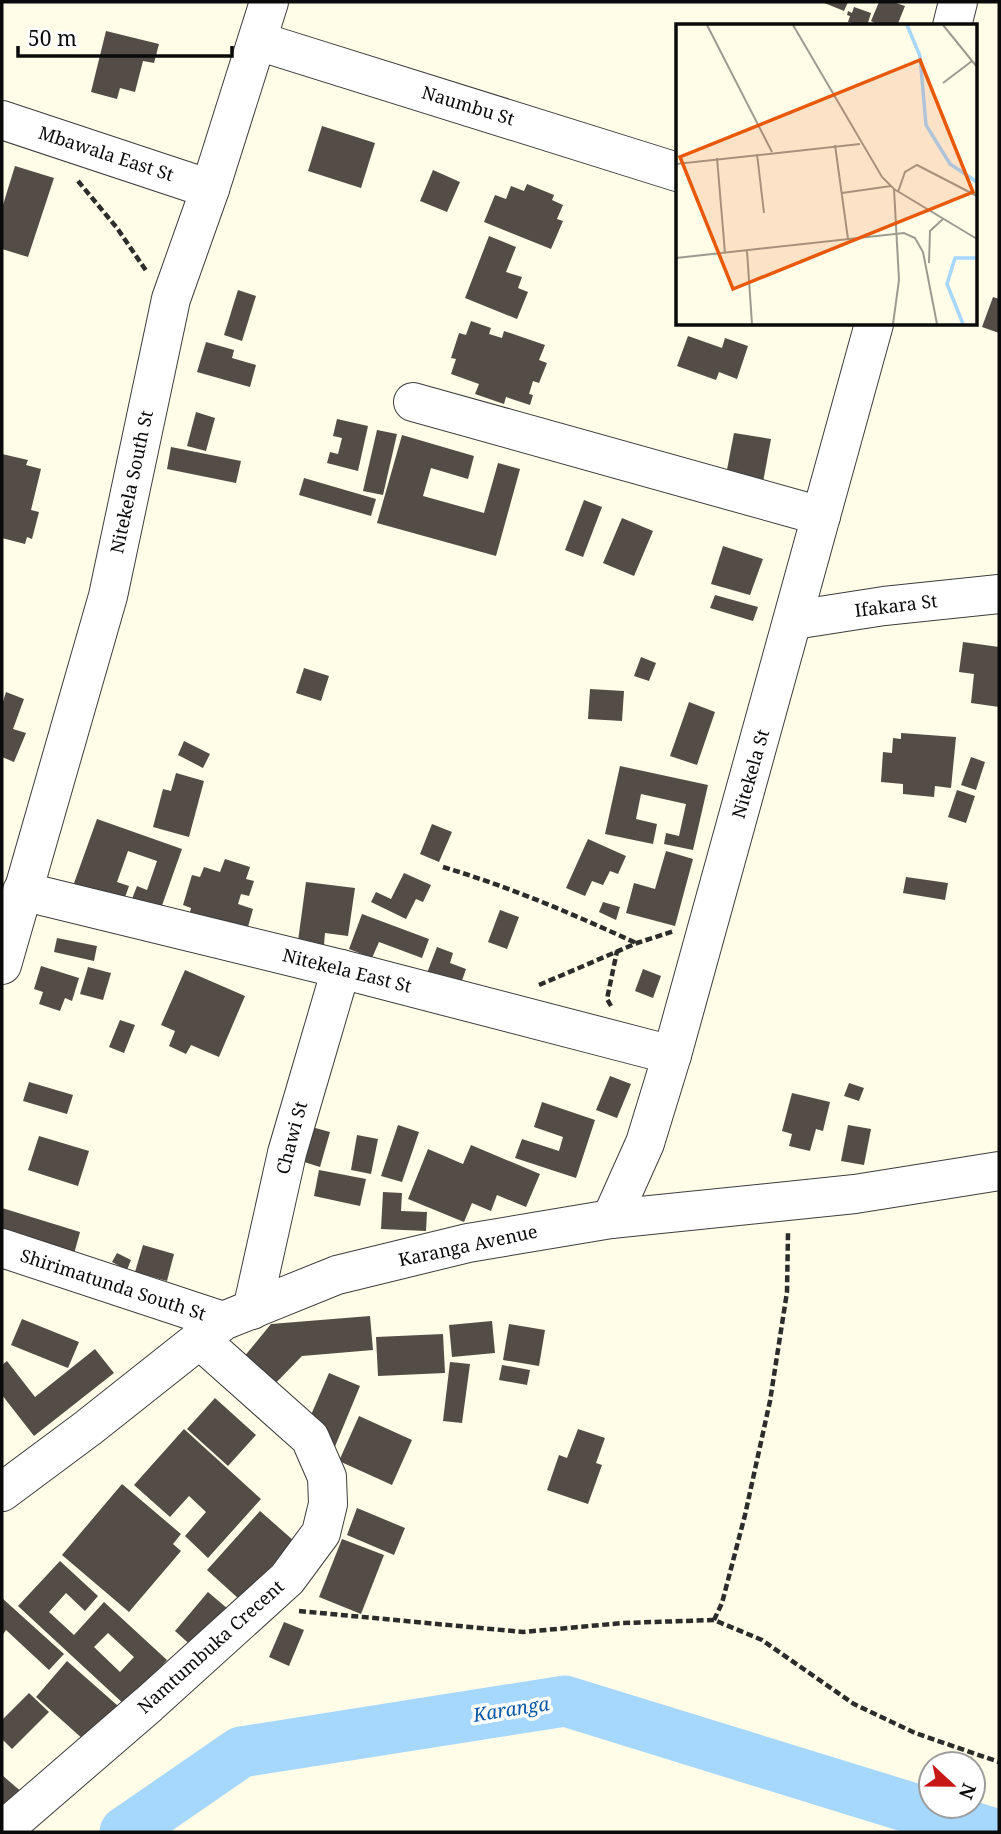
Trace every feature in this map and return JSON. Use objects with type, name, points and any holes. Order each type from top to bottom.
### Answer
[{"type":"street","name":"Nitekela South St","points":[[2,965],[108,596],[171,299],[210,188],[269,2]]},
{"type":"street","points":[[952,24],[958,2]]},
{"type":"street","name":"Naumbu St","points":[[258,41],[676,172]]},
{"type":"street","name":"Mbawala East St","points":[[2,120],[210,188]]},
{"type":"street","name":"Nitekela St","points":[[611,1219],[645,1143],[672,1055],[873,326]]},
{"type":"street","points":[[413,402],[821,516]]},
{"type":"street","name":"Ifakara St","points":[[794,620],[884,606],[999,594]]},
{"type":"street","name":"Nitekela East St","points":[[22,891],[341,969],[672,1055]]},
{"type":"street","name":"Chawi St","points":[[225,1324],[287,1153],[341,969]]},
{"type":"street","name":"Karanga Avenue","points":[[2,1492],[225,1324],[337,1275],[468,1244],[611,1219],[855,1194],[999,1171]]},
{"type":"street","name":"Shirimatunda South St","points":[[2,1248],[225,1324]]},
{"type":"street","name":"Namtumbuka Crecent","points":[[2,1831],[286,1579],[321,1533],[328,1504],[327,1477],[310,1438],[225,1324]]},
{"type":"path","points":[[50,135],[77,180],[117,228],[139,264],[171,299]]},
{"type":"path","points":[[443,867],[555,906],[637,943]]},
{"type":"path","points":[[537,986],[637,943],[711,918]]},
{"type":"path","points":[[617,951],[607,999],[626,1043]]},
{"type":"path","points":[[714,1620],[722,1603],[745,1515],[770,1401],[787,1292],[788,1200]]},
{"type":"path","points":[[256,1607],[523,1632],[623,1623],[714,1620],[762,1640],[854,1704],[915,1733],[999,1762]]},
{"type":"building","points":[[822,2],[848,2],[844,11]]},
{"type":"building","points":[[879,2],[893,2],[905,6],[898,24],[875,24],[871,21]]},
{"type":"building","points":[[854,7],[871,13],[868,24],[848,22],[848,11],[852,13]]},
{"type":"building","points":[[106,31],[159,44],[154,63],[143,61],[135,92],[120,88],[117,99],[91,92]]},
{"type":"building","points":[[322,126],[375,143],[361,188],[308,171]]},
{"type":"building","points":[[15,166],[54,178],[28,257],[2,249],[2,208]]},
{"type":"building","points":[[433,170],[460,182],[447,212],[420,201]]},
{"type":"building","points":[[527,184],[554,195],[552,200],[563,205],[557,219],[563,221],[551,249],[484,222],[495,195],[506,199],[511,186],[524,191]]},
{"type":"building","points":[[489,236],[516,247],[506,272],[522,277],[518,288],[528,292],[517,319],[465,298]]},
{"type":"building","points":[[238,290],[256,296],[242,341],[224,335]]},
{"type":"building","points":[[993,297],[999,299],[999,333],[982,327]]},
{"type":"building","points":[[471,321],[491,328],[489,334],[502,338],[504,331],[545,345],[539,360],[547,363],[539,383],[533,381],[529,394],[533,395],[530,405],[506,397],[504,404],[475,394],[479,384],[451,374],[456,359],[451,358],[459,333],[466,335]]},
{"type":"building","points":[[688,336],[722,348],[725,338],[748,346],[737,379],[719,372],[716,380],[677,366]]},
{"type":"building","points":[[206,342],[234,350],[232,358],[256,365],[250,387],[197,372]]},
{"type":"building","points":[[196,412],[215,418],[206,451],[187,446]]},
{"type":"building","points":[[337,419],[368,426],[358,471],[327,463],[330,452],[338,454],[342,438],[333,436]]},
{"type":"building","points":[[377,430],[397,434],[383,495],[363,491]]},
{"type":"building","points":[[734,433],[771,439],[763,482],[726,475]]},
{"type":"building","points":[[402,435],[474,456],[468,479],[431,468],[423,496],[484,513],[498,463],[520,469],[496,556],[377,523]]},
{"type":"building","points":[[171,447],[241,461],[236,483],[167,469]]},
{"type":"building","points":[[2,454],[28,460],[26,465],[41,469],[31,510],[39,512],[32,539],[27,537],[25,544],[2,538]]},
{"type":"building","points":[[304,478],[376,499],[371,516],[299,495]]},
{"type":"building","points":[[584,500],[602,507],[583,557],[565,550]]},
{"type":"building","points":[[622,518],[653,531],[634,576],[603,563]]},
{"type":"building","points":[[723,546],[763,559],[750,595],[711,584]]},
{"type":"building","points":[[715,595],[758,607],[753,621],[710,608]]},
{"type":"building","points":[[963,642],[999,647],[999,707],[971,703],[974,674],[959,672]]},
{"type":"building","points":[[641,657],[656,663],[649,681],[634,676]]},
{"type":"building","points":[[304,668],[329,676],[321,701],[296,693]]},
{"type":"building","points":[[590,689],[624,691],[622,721],[588,719]]},
{"type":"building","points":[[6,692],[24,699],[13,729],[26,733],[14,762],[2,757],[2,705]]},
{"type":"building","points":[[689,702],[715,712],[697,765],[670,756]]},
{"type":"building","points":[[901,733],[956,737],[951,788],[935,786],[934,797],[903,794],[903,784],[881,782],[883,752],[892,753],[893,738],[901,739]]},
{"type":"building","points":[[184,741],[210,754],[203,768],[178,755]]},
{"type":"building","points":[[971,757],[985,762],[976,790],[961,785]]},
{"type":"building","points":[[620,766],[708,785],[693,850],[664,844],[666,833],[679,836],[686,804],[641,794],[636,819],[657,824],[653,844],[605,834]]},
{"type":"building","points":[[176,773],[204,781],[189,837],[153,827],[163,789],[171,791]]},
{"type":"building","points":[[957,790],[975,796],[966,823],[948,817]]},
{"type":"building","points":[[97,819],[182,849],[159,914],[130,904],[137,886],[147,890],[157,861],[128,851],[117,882],[129,886],[123,903],[73,886]]},
{"type":"building","points":[[432,824],[452,832],[439,862],[420,854]]},
{"type":"building","points":[[588,839],[626,856],[618,874],[610,871],[603,885],[592,881],[585,896],[566,888]]},
{"type":"building","points":[[666,851],[693,859],[675,926],[626,913],[634,883],[655,889]]},
{"type":"building","points":[[225,859],[250,867],[246,879],[254,881],[249,896],[241,894],[238,904],[253,909],[246,934],[189,916],[191,908],[183,905],[192,875],[200,877],[204,867],[220,872]]},
{"type":"building","points":[[404,873],[431,885],[423,902],[416,899],[406,919],[371,902],[376,892],[391,899]]},
{"type":"building","points":[[906,877],[948,883],[945,900],[903,893]]},
{"type":"building","points":[[306,882],[355,888],[348,936],[325,933],[324,945],[298,941]]},
{"type":"building","points":[[603,902],[620,907],[616,920],[599,912]]},
{"type":"building","points":[[500,910],[519,917],[507,949],[488,942]]},
{"type":"building","points":[[362,914],[429,939],[422,958],[379,942],[372,958],[349,949]]},
{"type":"building","points":[[57,938],[97,946],[94,961],[54,952]]},
{"type":"building","points":[[437,947],[453,953],[450,963],[466,969],[456,998],[422,986]]},
{"type":"building","points":[[41,966],[79,978],[72,1001],[65,998],[60,1011],[39,1004],[43,992],[34,989]]},
{"type":"building","points":[[88,967],[111,973],[103,1000],[80,994]]},
{"type":"building","points":[[643,969],[661,976],[653,998],[635,991]]},
{"type":"building","points":[[185,970],[245,996],[219,1057],[191,1045],[186,1054],[169,1046],[175,1031],[161,1025]]},
{"type":"building","points":[[120,1020],[135,1025],[124,1053],[109,1047]]},
{"type":"building","points":[[610,1076],[631,1084],[617,1118],[596,1110]]},
{"type":"building","points":[[29,1082],[73,1095],[67,1114],[23,1101]]},
{"type":"building","points":[[849,1083],[864,1088],[859,1101],[844,1096]]},
{"type":"building","points":[[792,1093],[830,1102],[823,1131],[816,1129],[810,1151],[789,1146],[792,1134],[782,1131]]},
{"type":"building","points":[[542,1102],[595,1120],[576,1178],[515,1158],[522,1139],[559,1151],[563,1137],[534,1127]]},
{"type":"building","points":[[398,1125],[419,1132],[402,1182],[381,1176]]},
{"type":"building","points":[[848,1125],[871,1129],[864,1165],[841,1161]]},
{"type":"building","points":[[308,1126],[330,1132],[320,1167],[298,1160]]},
{"type":"building","points":[[357,1135],[378,1139],[371,1174],[351,1170]]},
{"type":"building","points":[[39,1136],[89,1151],[78,1186],[28,1170]]},
{"type":"building","points":[[471,1145],[540,1174],[526,1207],[497,1195],[491,1211],[472,1203],[464,1222],[408,1199],[428,1149],[463,1164]]},
{"type":"building","points":[[319,1170],[366,1179],[360,1206],[314,1196]]},
{"type":"building","points":[[383,1192],[402,1193],[401,1211],[427,1212],[426,1231],[381,1229]]},
{"type":"building","points":[[2,1208],[80,1232],[71,1265],[2,1243]]},
{"type":"building","points":[[143,1245],[174,1254],[167,1281],[135,1272]]},
{"type":"building","points":[[117,1253],[131,1260],[127,1270],[112,1262]]},
{"type":"building","points":[[370,1316],[373,1350],[302,1356],[268,1391],[239,1363],[271,1324]]},
{"type":"building","points":[[22,1319],[79,1342],[68,1368],[11,1345]]},
{"type":"building","points":[[492,1321],[495,1353],[452,1357],[449,1325]]},
{"type":"building","points":[[509,1324],[545,1330],[539,1366],[503,1360]]},
{"type":"building","points":[[443,1334],[445,1373],[378,1376],[376,1337]]},
{"type":"building","points":[[95,1349],[114,1373],[34,1436],[2,1395],[2,1365],[7,1361],[35,1397]]},
{"type":"building","points":[[450,1362],[470,1364],[462,1423],[443,1421]]},
{"type":"building","points":[[502,1365],[530,1370],[527,1385],[499,1380]]},
{"type":"building","points":[[329,1373],[360,1386],[334,1449],[305,1429]]},
{"type":"building","points":[[215,1398],[256,1435],[228,1466],[187,1429]]},
{"type":"building","points":[[359,1416],[412,1440],[392,1485],[339,1461]]},
{"type":"building","points":[[184,1429],[261,1499],[208,1558],[185,1536],[206,1512],[189,1496],[170,1517],[134,1485]]},
{"type":"building","points":[[578,1429],[605,1438],[596,1463],[602,1465],[588,1504],[547,1490],[559,1455],[567,1458]]},
{"type":"building","points":[[122,1484],[181,1534],[173,1544],[181,1551],[129,1612],[62,1555]]},
{"type":"building","points":[[357,1508],[405,1528],[394,1555],[347,1535]]},
{"type":"building","points":[[260,1511],[302,1548],[277,1560],[258,1582],[250,1609],[207,1570]]},
{"type":"building","points":[[342,1539],[384,1555],[361,1614],[319,1597]]},
{"type":"building","points":[[60,1561],[98,1596],[85,1611],[66,1593],[49,1612],[74,1635],[104,1602],[167,1660],[126,1706],[18,1606]],"holes":[[[108,1633],[134,1657],[120,1672],[94,1647]]]},
{"type":"building","points":[[208,1592],[235,1615],[195,1649],[175,1631]]},
{"type":"building","points":[[2,1598],[64,1654],[49,1670],[6,1630],[2,1636]]},
{"type":"building","points":[[284,1622],[304,1630],[289,1666],[269,1657]]},
{"type":"building","points":[[67,1661],[126,1713],[94,1749],[36,1697]]},
{"type":"building","points":[[29,1693],[49,1712],[12,1749],[2,1739],[2,1720]]},
{"type":"building","points":[[2,1775],[24,1794],[2,1815]]},
{"type":"waterway","name":"Karanga","points":[[125,1832],[241,1752],[565,1701],[989,1832]]}]
